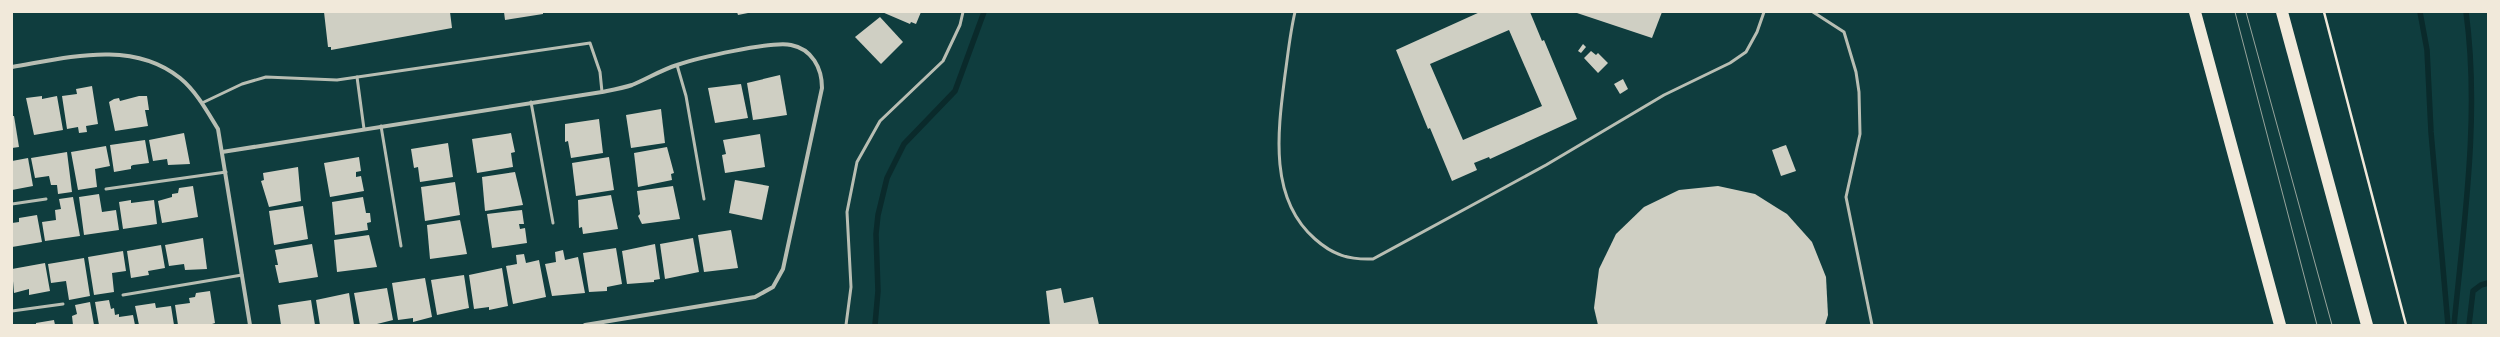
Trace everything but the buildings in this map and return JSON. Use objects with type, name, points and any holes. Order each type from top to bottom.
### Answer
[{"type":"highway","points":[[2195,12],[2280,325]]},
{"type":"highway","points":[[2282,12],[2367,325]]},
{"type":"street","points":[[222,152],[602,92],[631,85],[677,65],[718,54],[780,44],[792,45],[802,50],[819,65],[822,77],[822,88],[783,269],[773,287],[755,297],[585,325]]},
{"type":"street","points":[[12,67],[89,55],[122,54],[154,63],[180,78],[202,103],[218,129],[250,325]]},
{"type":"lane","points":[[846,325],[850,287],[847,212],[858,162],[880,121],[943,61],[960,25],[962,12]]},
{"type":"lane","points":[[1295,12],[1279,120],[1280,172],[1284,191],[1304,229],[1329,252],[1353,260],[1373,259],[1546,165],[1664,95],[1730,63],[1746,52],[1757,32],[1764,12]]},
{"type":"lane","points":[[1813,12],[1844,32],[1856,72],[1859,92],[1860,134],[1846,197],[1872,325]]},
{"type":"lane","points":[[202,103],[221,92],[266,77],[337,80],[590,42],[600,72],[602,92]]},
{"type":"lane","points":[[677,65],[686,96],[704,199]]},
{"type":"lane","points":[[357,77],[364,129]]},
{"type":"lane","points":[[532,102],[553,223]]},
{"type":"lane","points":[[381,126],[401,246]]},
{"type":"lane","points":[[106,189],[226,172]]},
{"type":"lane","points":[[12,204],[46,199]]},
{"type":"lane","points":[[123,295],[242,276]]},
{"type":"lane","points":[[12,311],[63,304]]},
{"type":"path","points":[[2324,12],[2406,325]]},
{"type":"waterway","points":[[875,325],[878,291],[876,234],[878,215],[887,178],[904,144],[955,91],[984,12]]},
{"type":"waterway","points":[[2420,12],[2427,50],[2431,132],[2448,325]]},
{"type":"waterway","points":[[2454,325],[2466,208],[2471,129],[2470,51],[2466,12]]},
{"type":"waterway","points":[[2469,325],[2473,291],[2481,285],[2488,283]]},
{"type":"tram line","points":[[2235,12],[2317,325]]},
{"type":"tram line","points":[[2246,12],[2332,325]]}]
